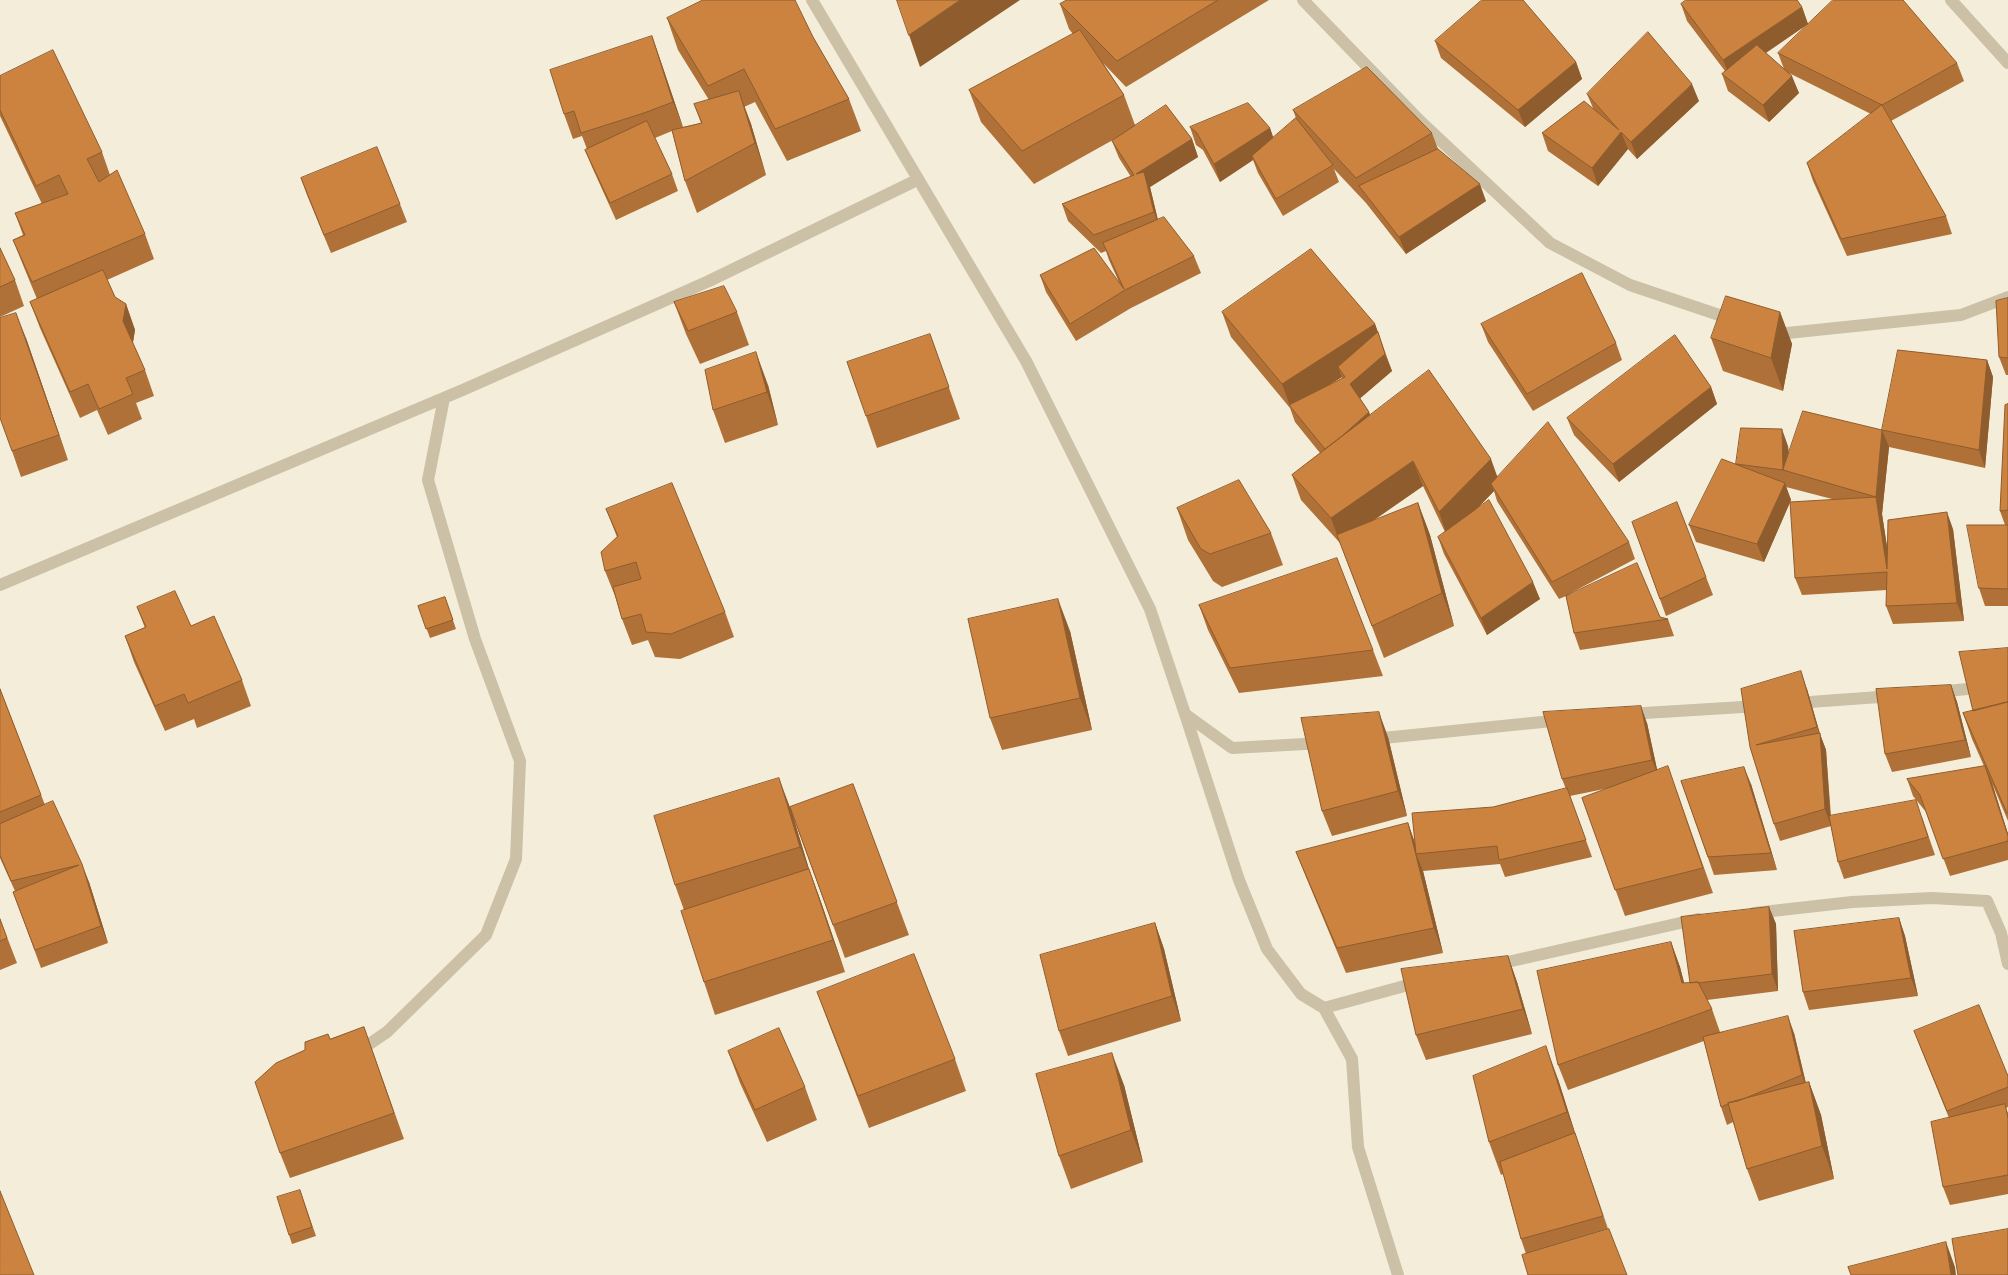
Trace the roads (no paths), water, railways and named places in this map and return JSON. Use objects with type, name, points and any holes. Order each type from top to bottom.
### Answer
[{"type":"street","points":[[812,0],[917,180],[1030,368],[1150,609],[1186,714],[1239,880],[1267,949],[1301,994],[1324,1008],[1352,1059],[1358,1147],[1398,1275]]},
{"type":"street","points":[[1303,0],[1421,122],[1550,243],[1630,285],[1748,325]]},
{"type":"street","points":[[1951,0],[2008,63]]},
{"type":"street","points":[[0,585],[444,398],[709,281],[917,180]]},
{"type":"street","points":[[1763,330],[1778,334],[1961,315],[2008,297]]},
{"type":"street","points":[[345,1061],[387,1032],[486,935],[516,859],[520,761],[475,639],[428,480],[444,398]]},
{"type":"street","points":[[1923,694],[2008,685]]},
{"type":"street","points":[[1783,704],[1908,695]]},
{"type":"street","points":[[1615,715],[1767,705]]},
{"type":"street","points":[[1186,714],[1232,748],[1336,742]]},
{"type":"street","points":[[1358,740],[1576,719]]},
{"type":"street","points":[[1742,914],[1859,901],[1932,898],[1987,901],[2001,933],[2008,964]]},
{"type":"street","points":[[1480,968],[1688,921],[1711,918]]},
{"type":"street","points":[[1324,1008],[1427,980]]}]
